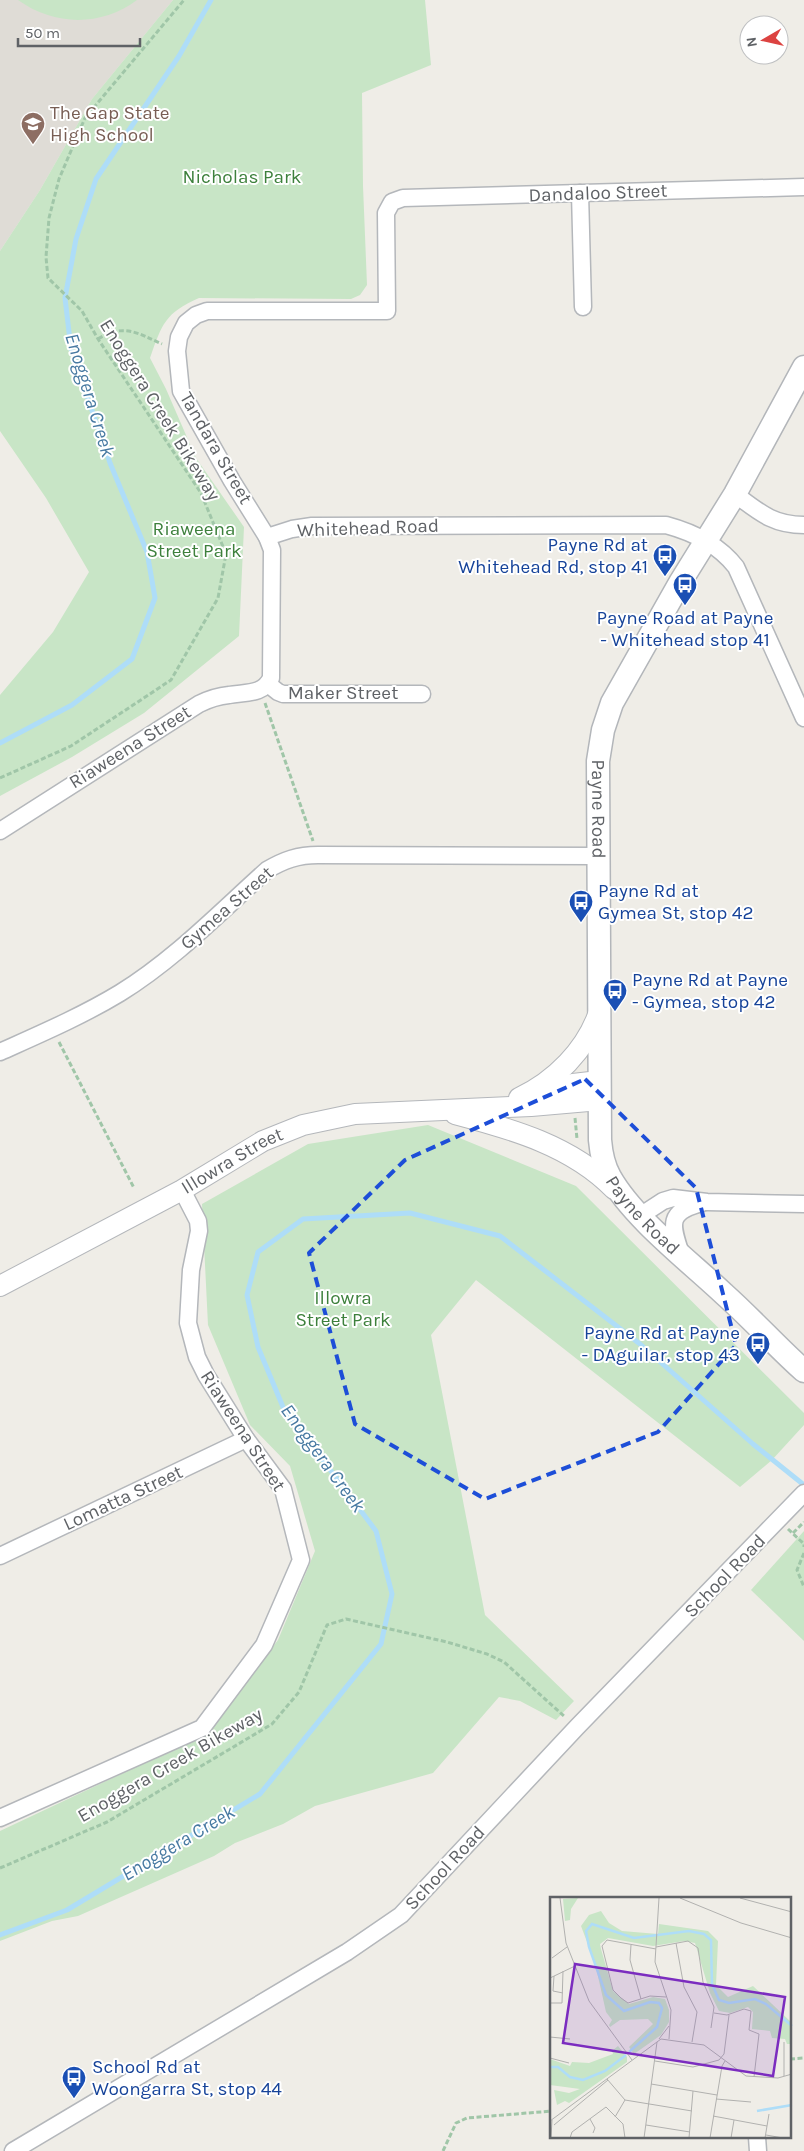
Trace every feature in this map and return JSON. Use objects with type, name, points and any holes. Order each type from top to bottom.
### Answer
[{"type":"main road","name":"Payne Road","points":[[804,366],[735,494],[681,581],[612,703],[603,730],[598,761],[599,1090],[602,1157],[609,1176],[623,1197],[640,1216],[804,1371]]},
{"type":"street","name":"Dandaloo Street","points":[[386,311],[386,213],[392,202],[403,198],[804,187]]},
{"type":"street","points":[[580,193],[583,307]]},
{"type":"street","name":"Tandara Street","points":[[264,687],[273,669],[273,563],[267,537],[186,402],[179,380],[177,351],[179,336],[186,324],[196,315],[207,311],[386,311]]},
{"type":"street","points":[[735,494],[771,520],[791,525],[804,525]]},
{"type":"street","name":"Whitehead Road","points":[[267,537],[292,529],[312,526],[666,525],[686,530],[706,541],[730,559],[740,574],[804,718]]},
{"type":"street","name":"Maker Street","points":[[264,687],[283,694],[422,694]]},
{"type":"street","name":"Riaweena Street","points":[[0,831],[199,704],[218,697],[264,687]]},
{"type":"street","name":"Gymea Street","points":[[0,1052],[52,1028],[120,992],[170,957],[267,870],[284,860],[301,855],[598,856]]},
{"type":"street","points":[[519,1098],[542,1085],[571,1059],[593,1030],[599,1012]]},
{"type":"street","name":"Illowra Street","points":[[484,1108],[547,1089],[599,1090]]},
{"type":"street","name":"Illowra Street","points":[[0,1286],[182,1190],[263,1141],[303,1124],[355,1114],[531,1106],[599,1090]]},
{"type":"street","points":[[435,1110],[528,1136],[556,1148],[594,1169],[623,1197]]},
{"type":"street","name":"Riaweena Street","points":[[0,1818],[202,1728],[264,1645],[301,1560],[283,1489],[246,1439],[206,1375],[192,1342],[188,1323],[189,1298],[199,1231],[198,1222],[182,1190]]},
{"type":"street","points":[[640,1216],[663,1201],[673,1198],[707,1202],[804,1204]]},
{"type":"street","points":[[681,1254],[673,1228],[676,1218],[685,1208],[707,1202]]},
{"type":"street","name":"Lomatta Street","points":[[0,1556],[246,1439]]},
{"type":"street","name":"School Road","points":[[13,2151],[347,1952],[401,1915],[577,1727],[779,1521],[804,1493]]},
{"type":"street","points":[[757,2138],[758,2151]]},
{"type":"path","name":"Enoggera Creek Bikeway","points":[[0,778],[71,746],[171,680],[218,598],[226,554],[201,493],[98,339],[82,311],[48,278],[46,240],[49,218],[59,179],[85,118],[184,0]]},
{"type":"path","points":[[98,339],[117,330],[130,330],[177,351]]},
{"type":"path","points":[[264,687],[318,855]]},
{"type":"path","points":[[52,1028],[134,1188]]},
{"type":"path","points":[[575,1115],[577,1141]]},
{"type":"path","points":[[779,1521],[804,1545]]},
{"type":"path","points":[[793,1534],[804,1522]]},
{"type":"path","points":[[804,1553],[797,1570],[804,1586]]},
{"type":"path","name":"Enoggera Creek Bikeway","points":[[0,1868],[107,1822],[272,1724],[299,1692],[327,1625],[346,1619],[447,1642],[487,1654],[504,1662],[567,1719]]},
{"type":"path","points":[[443,2151],[456,2123],[467,2118],[550,2111]]},
{"type":"highlighted area","points":[[585,1079],[696,1188],[736,1345],[658,1432],[485,1499],[355,1424],[309,1253],[405,1160]]},
{"type":"shaded area","name":"The Gap State High School","points":[[0,0],[173,0],[92,99],[40,190],[0,251]]},
{"type":"green space","points":[[18,0],[137,0],[123,9],[108,15],[78,20],[62,19],[47,15],[32,9]]},
{"type":"green space","points":[[173,0],[425,0],[431,65],[362,93],[367,285],[360,295],[351,299],[199,298],[179,309],[166,321],[150,358],[166,389],[196,458],[244,527],[239,636],[144,713],[72,757],[0,796],[0,695],[53,632],[89,572],[46,498],[0,431],[0,251],[40,190],[92,99]]},
{"type":"green space","name":"Illowra Street Park","points":[[428,1125],[576,1186],[804,1413],[804,1425],[772,1460],[740,1487],[476,1280],[431,1335],[485,1615],[574,1701],[556,1720],[520,1701],[499,1697],[433,1773],[315,1806],[283,1824],[235,1843],[214,1856],[78,1916],[52,1921],[0,1941],[0,1831],[206,1734],[278,1640],[315,1551],[290,1466],[250,1425],[208,1325],[202,1204],[308,1144]]},
{"type":"green space","points":[[804,1531],[804,1641],[751,1590]]},
{"type":"waterway","name":"Enoggera Creek","points":[[0,743],[72,705],[132,659],[155,598],[147,552],[110,463],[71,349],[65,298],[76,239],[96,179],[179,56],[211,0]]},
{"type":"waterway","name":"Enoggera Creek","points":[[0,1935],[67,1910],[260,1794],[381,1644],[392,1594],[376,1531],[283,1407],[258,1347],[247,1295],[258,1252],[303,1219],[410,1213],[500,1236],[640,1344],[753,1444],[804,1485]]},
{"type":"place","name":"The Gap State High School","points":[[33,145]]},
{"type":"place","name":"Payne Rd at Whitehead Rd, stop 41","points":[[665,577]]},
{"type":"place","name":"Payne Road at Payne - Whitehead stop 41","points":[[685,606]]},
{"type":"place","name":"Payne Rd at Gymea St, stop 42","points":[[581,923]]},
{"type":"place","name":"Payne Rd at Payne - Gymea, stop 42","points":[[615,1012]]},
{"type":"place","name":"Payne Rd at Payne - DAguilar, stop 43","points":[[758,1365]]},
{"type":"place","name":"School Rd at Woongarra St, stop 44","points":[[74,2099]]},
{"type":"park label","name":"Nicholas Park","points":[[242,177]]},
{"type":"park label","name":"Riaweena Street Park","points":[[194,540]]}]
